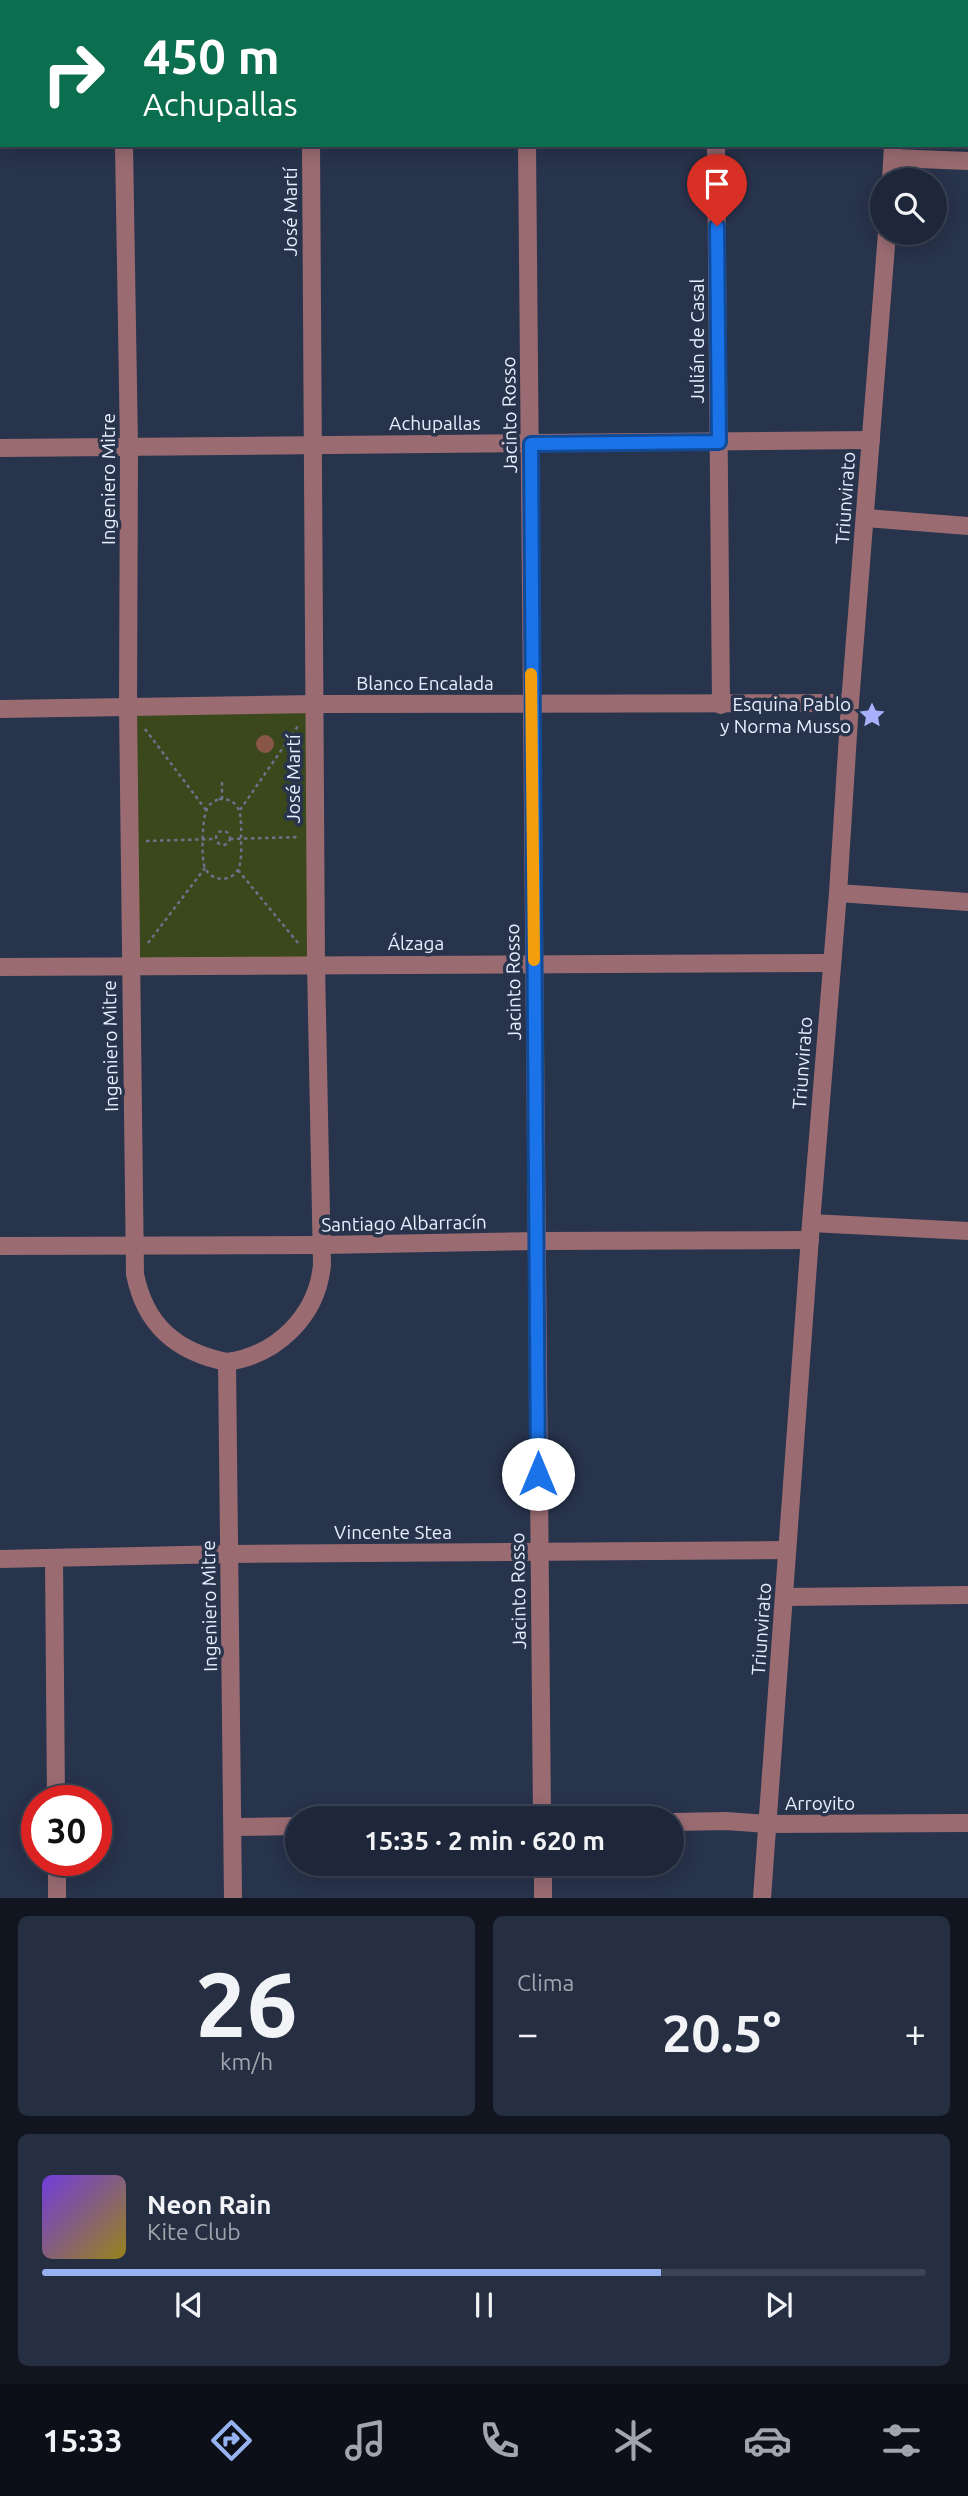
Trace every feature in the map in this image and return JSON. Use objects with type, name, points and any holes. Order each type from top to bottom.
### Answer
[{"type":"street","name":"Ingeniero Mitre","points":[[124,147],[129,447],[128,707],[133,1244],[139,1294],[154,1322],[179,1344],[210,1359],[227,1362],[233,1898]]},
{"type":"street","name":"José Martí","points":[[227,1362],[255,1356],[275,1344],[306,1314],[321,1280],[323,1245],[314,837],[311,147]]},
{"type":"street","name":"Jacinto Rosso","points":[[527,147],[542,1806]]},
{"type":"street","name":"Julián de Casal","points":[[716,147],[721,705]]},
{"type":"street","points":[[893,151],[968,161]]},
{"type":"street","name":"Triunvirato","points":[[762,1898],[886,245]]},
{"type":"street","name":"Achupallas","points":[[0,448],[870,440]]},
{"type":"street","points":[[866,518],[968,526]]},
{"type":"street","name":"Blanco Encalada","points":[[0,709],[313,705],[850,704]]},
{"type":"street","points":[[838,893],[968,902]]},
{"type":"street","name":"Álzaga","points":[[0,967],[831,963]]},
{"type":"street","name":"Santiago Albarracín","points":[[0,1246],[323,1245],[537,1241],[810,1231],[968,1231]]},
{"type":"street","name":"Vincente Stea","points":[[0,1559],[229,1554],[787,1550]]},
{"type":"street","points":[[54,1558],[56,1785]]},
{"type":"street","points":[[785,1597],[968,1595]]},
{"type":"street","name":"Arroyito","points":[[684,1822],[968,1823]]},
{"type":"street","points":[[233,1827],[285,1826]]},
{"type":"street","points":[[57,1876],[57,1898]]},
{"type":"street","points":[[543,1876],[543,1898]]},
{"type":"path","points":[[240,810],[313,705]]},
{"type":"path","points":[[128,707],[206,810]]},
{"type":"path","points":[[222,782],[222,799]]},
{"type":"path","points":[[222,799],[231,801],[240,810],[242,815],[238,870],[229,878],[222,879],[211,875],[205,868],[206,810],[214,801],[222,799]]},
{"type":"path","points":[[216,839],[217,834],[223,831],[228,833],[230,839]]},
{"type":"path","points":[[230,839],[314,837]]},
{"type":"path","points":[[129,841],[216,839],[223,846],[230,839]]},
{"type":"path","points":[[147,944],[205,868]]},
{"type":"path","points":[[238,870],[299,943]]},
{"type":"green space","points":[[314,704],[316,964],[130,966],[128,707]]},
{"type":"building","points":[[265,735],[271,738],[274,744],[271,750],[265,753],[259,750],[256,744],[259,738]]},
{"type":"slow traffic","points":[[531,674],[534,960]]},
{"type":"place","name":"Esquina Pablo y Norma Musso","points":[[872,715]]},
{"type":"route","points":[[538,1474],[531,444],[719,442],[717,226]]}]
